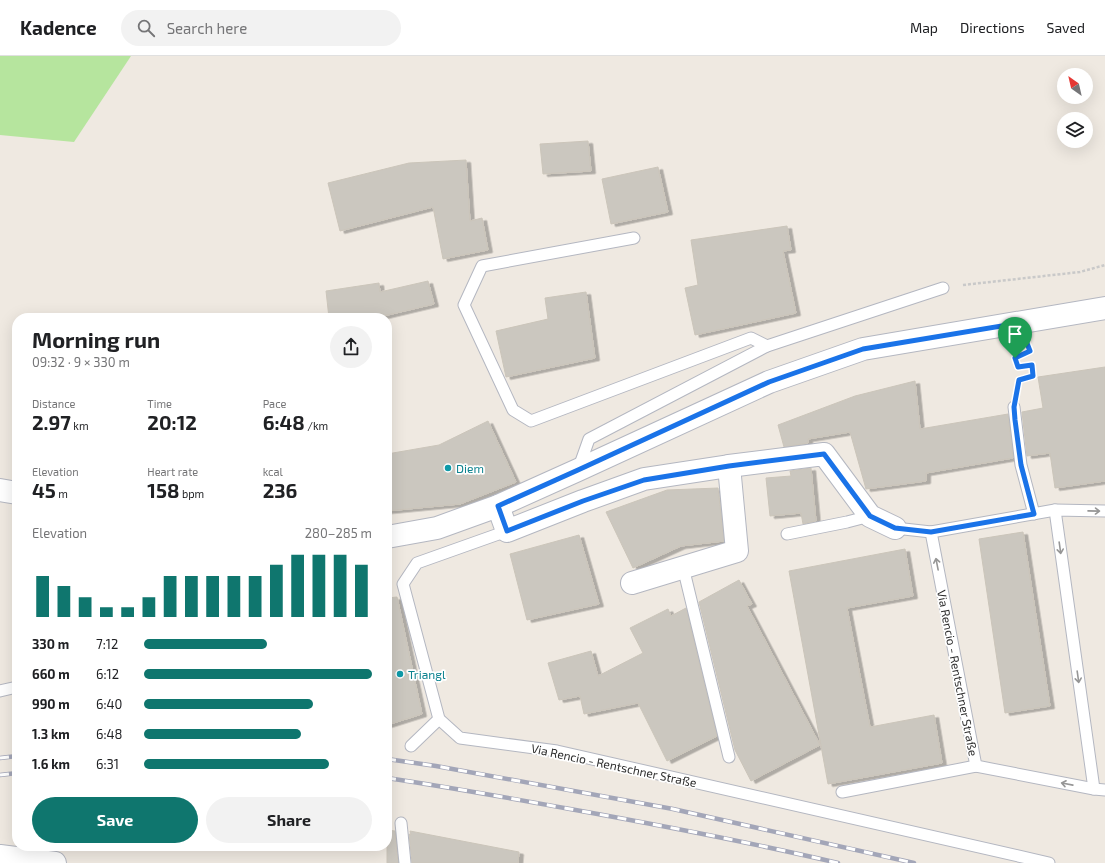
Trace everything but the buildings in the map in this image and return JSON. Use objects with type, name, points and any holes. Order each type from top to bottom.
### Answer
[{"type":"street","points":[[392,536],[437,528],[498,506],[769,382],[863,349],[1105,308]]},
{"type":"street","points":[[498,506],[507,531],[583,501],[644,480],[729,466],[824,454],[870,516],[895,528]]},
{"type":"street","points":[[632,583],[737,551],[729,466]]},
{"type":"street","points":[[0,490],[12,492]]},
{"type":"street","points":[[0,856],[55,863]]},
{"type":"lane","points":[[634,238],[482,266],[464,305],[514,410],[531,421],[751,338],[767,346]]},
{"type":"lane","points":[[578,470],[589,439],[767,346],[942,288]]},
{"type":"lane","points":[[1014,407],[1021,465],[1034,514]]},
{"type":"lane","points":[[895,528],[931,532],[1055,510],[1105,511]]},
{"type":"lane","name":"Via Rencio - Rentschner Straße","points":[[931,532],[976,766],[1099,789],[1055,510]]},
{"type":"lane","points":[[787,534],[870,516]]},
{"type":"lane","points":[[411,746],[439,718],[403,584],[417,563],[507,531]]},
{"type":"lane","points":[[683,567],[729,758]]},
{"type":"lane","points":[[0,691],[12,688]]},
{"type":"lane","name":"Via Rencio - Rentschner Straße","points":[[439,718],[460,738],[557,751],[1049,863]]},
{"type":"lane","points":[[842,792],[976,766]]},
{"type":"lane","points":[[401,823],[405,863]]},
{"type":"path","points":[[942,288],[1080,272],[1105,265]]},
{"type":"path","points":[[1014,407],[1019,380],[1033,376],[1032,365],[1018,367],[1015,358],[1030,351],[1019,323]]},
{"type":"green space","points":[[0,56],[131,56],[74,142],[0,135]]},
{"type":"railway","points":[[0,758],[12,757]]},
{"type":"railway","points":[[392,760],[436,766],[673,809],[914,863]]},
{"type":"railway","points":[[0,775],[12,774]]},
{"type":"railway","points":[[392,779],[637,821],[838,863]]},
{"type":"place","name":"Diem","points":[[448,468]]},
{"type":"place","name":"Triangl","points":[[400,674]]},
{"type":"route","points":[[1019,323],[1030,351],[1015,358],[1018,367],[1032,365],[1033,376],[1019,380],[1014,407],[1021,465],[1034,514],[931,532],[895,528],[870,516],[824,454],[729,466],[644,480],[583,501],[507,531],[498,506],[769,382],[863,349],[1019,323]]}]
